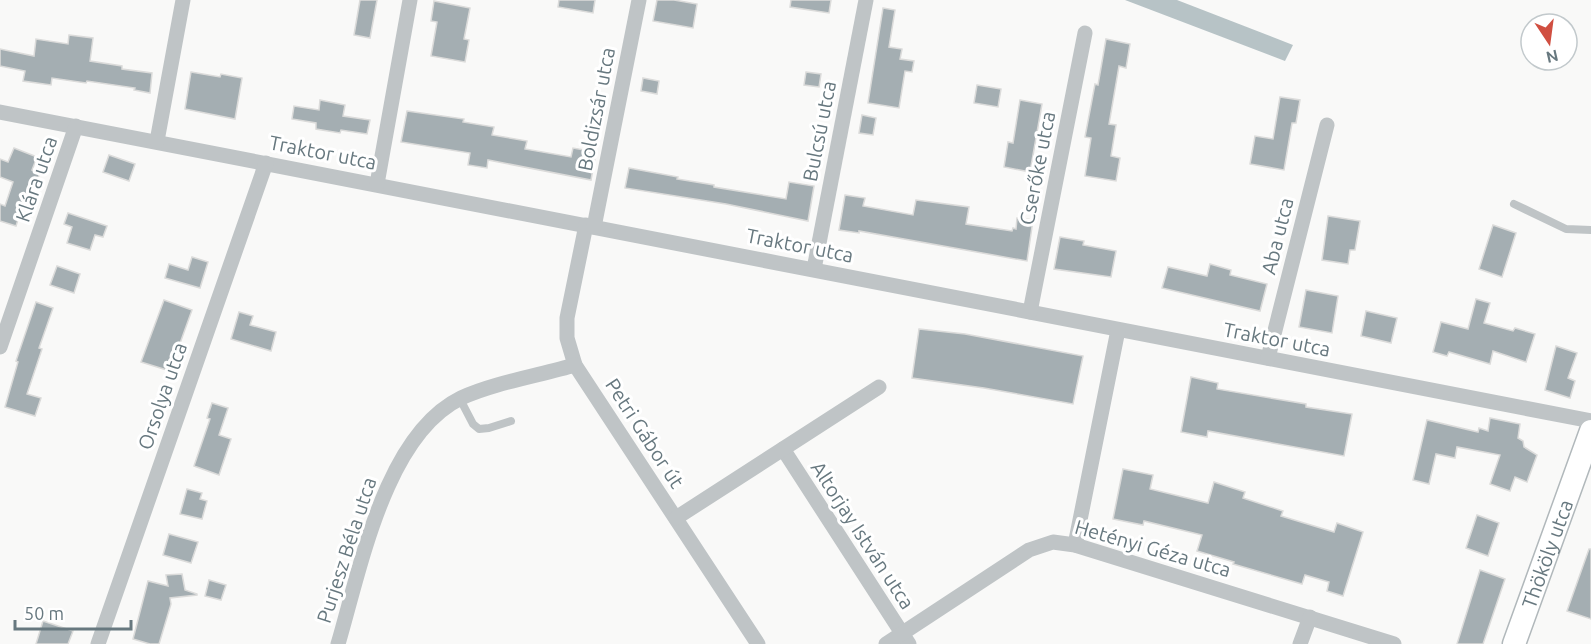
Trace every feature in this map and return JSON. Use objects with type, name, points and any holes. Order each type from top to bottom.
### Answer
[{"type":"street","points":[[157,141],[183,0]]},
{"type":"street","points":[[377,184],[410,0]]},
{"type":"street","name":"Boldizsár utca","points":[[590,226],[639,0]]},
{"type":"street","name":"Bulcsú utca","points":[[814,269],[866,0]]},
{"type":"street","name":"Cserőke utca","points":[[1030,312],[1085,33]]},
{"type":"street","name":"Traktor utca","points":[[0,112],[1591,422]]},
{"type":"street","name":"Aba utca","points":[[1268,358],[1327,124]]},
{"type":"street","name":"Klára utca","points":[[0,347],[76,126]]},
{"type":"street","name":"Orsolya utca","points":[[98,644],[266,163]]},
{"type":"street","name":"Petri Gábor út","points":[[590,226],[567,318],[567,338],[575,365],[758,644]]},
{"type":"street","points":[[1076,545],[1118,330]]},
{"type":"street","name":"Purjesz Béla utca","points":[[338,644],[387,485],[400,460],[424,428],[460,399],[575,365]]},
{"type":"street","points":[[676,518],[879,387]]},
{"type":"street","name":"Thököly utca","points":[[1514,644],[1591,431]]},
{"type":"street","name":"Altorjay István utca","points":[[783,449],[905,639]]},
{"type":"street","name":"Hetényi Géza utca","points":[[886,644],[905,639],[1029,550],[1053,542],[1076,545],[1394,644]]},
{"type":"street","points":[[1300,644],[1310,616]]},
{"type":"lane","points":[[1514,204],[1566,229],[1591,230]]},
{"type":"lane","points":[[460,399],[473,424],[479,429],[511,421]]},
{"type":"shaded area","points":[[1125,0],[1177,0],[1293,45],[1285,61]]},
{"type":"building","points":[[360,0],[377,0],[370,38],[354,35]]},
{"type":"building","points":[[559,0],[595,0],[593,13],[558,7]]},
{"type":"building","points":[[657,0],[697,4],[693,28],[653,21]]},
{"type":"building","points":[[791,0],[831,0],[829,13],[790,7]]},
{"type":"building","points":[[434,1],[470,8],[464,39],[469,40],[465,62],[431,56],[437,22],[431,21]]},
{"type":"building","points":[[883,8],[895,10],[889,47],[902,49],[900,59],[914,61],[912,72],[905,71],[899,108],[868,103]]},
{"type":"building","points":[[69,35],[93,38],[90,61],[152,73],[150,93],[134,90],[135,88],[87,81],[86,83],[52,78],[51,85],[23,81],[25,71],[0,66],[0,49],[34,56],[36,39],[68,44]]},
{"type":"building","points":[[1106,39],[1130,44],[1126,68],[1119,66],[1109,124],[1116,125],[1111,156],[1120,158],[1116,181],[1085,176],[1091,138],[1085,137],[1095,84],[1098,85]]},
{"type":"building","points":[[191,72],[242,78],[235,119],[185,109]]},
{"type":"building","points":[[806,72],[821,74],[819,87],[804,85]]},
{"type":"building","points":[[643,78],[659,81],[657,94],[641,91]]},
{"type":"building","points":[[977,85],[1001,89],[998,107],[974,103]]},
{"type":"building","points":[[1280,97],[1300,100],[1296,123],[1292,123],[1284,170],[1250,164],[1255,136],[1273,139]]},
{"type":"building","points":[[320,100],[345,105],[343,116],[370,120],[367,134],[316,129],[316,123],[292,119],[294,106],[319,110]]},
{"type":"building","points":[[1020,100],[1042,104],[1030,172],[1004,167],[1008,142],[1013,143]]},
{"type":"building","points":[[407,111],[464,119],[463,122],[494,127],[492,135],[527,141],[525,149],[571,157],[573,148],[596,152],[591,180],[488,160],[487,168],[468,165],[470,153],[401,142]]},
{"type":"building","points":[[862,115],[876,118],[873,135],[859,133]]},
{"type":"building","points":[[14,148],[37,157],[32,170],[40,173],[33,190],[28,188],[16,226],[0,221],[0,204],[5,206],[13,182],[0,177],[0,159],[8,162]]},
{"type":"building","points":[[109,155],[135,164],[129,181],[103,172]]},
{"type":"building","points":[[629,168],[714,185],[714,187],[786,199],[789,182],[814,186],[808,221],[726,204],[625,188]]},
{"type":"building","points":[[845,195],[865,198],[863,206],[913,215],[916,200],[969,207],[966,224],[1012,231],[1013,228],[1016,229],[1017,218],[1033,220],[1027,261],[859,231],[859,233],[839,230]]},
{"type":"building","points":[[68,213],[107,226],[103,237],[95,235],[90,250],[67,243],[72,227],[64,224]]},
{"type":"building","points":[[1328,216],[1360,221],[1355,250],[1350,250],[1348,264],[1322,260]]},
{"type":"building","points":[[1493,225],[1516,233],[1502,277],[1479,269]]},
{"type":"building","points":[[1060,237],[1084,241],[1083,245],[1116,251],[1111,277],[1054,269]]},
{"type":"building","points":[[192,257],[208,262],[200,288],[165,278],[169,264],[188,270]]},
{"type":"building","points":[[1210,264],[1231,270],[1230,275],[1267,284],[1260,311],[1162,288],[1168,267],[1207,276]]},
{"type":"building","points":[[57,266],[80,274],[74,293],[50,285]]},
{"type":"building","points":[[1306,290],[1338,296],[1332,333],[1299,327]]},
{"type":"building","points":[[1476,299],[1490,303],[1484,323],[1535,334],[1526,362],[1493,351],[1490,364],[1449,352],[1447,356],[1433,352],[1441,322],[1468,329]]},
{"type":"building","points":[[164,300],[192,310],[170,371],[141,362]]},
{"type":"building","points":[[36,302],[53,308],[39,348],[42,349],[27,394],[41,398],[35,416],[5,407],[18,362],[16,361]]},
{"type":"building","points":[[1366,311],[1397,318],[1391,343],[1361,336]]},
{"type":"building","points":[[239,312],[253,316],[250,325],[276,332],[271,351],[231,339]]},
{"type":"building","points":[[919,329],[965,334],[1083,356],[1073,404],[912,378]]},
{"type":"building","points":[[1556,346],[1577,353],[1568,378],[1575,381],[1570,398],[1545,390]]},
{"type":"building","points":[[1191,377],[1218,383],[1217,389],[1352,414],[1344,456],[1208,431],[1207,437],[1181,432]]},
{"type":"building","points":[[212,403],[228,408],[219,435],[231,439],[219,475],[194,466],[210,419],[207,418]]},
{"type":"building","points":[[1490,418],[1520,424],[1518,438],[1523,441],[1524,447],[1537,455],[1527,482],[1515,477],[1510,491],[1490,484],[1500,455],[1457,447],[1455,458],[1436,454],[1429,484],[1413,480],[1427,420],[1478,432],[1479,428],[1488,431]]},
{"type":"building","points":[[1123,469],[1153,475],[1150,489],[1208,503],[1214,482],[1245,492],[1243,498],[1283,511],[1281,516],[1334,532],[1337,523],[1363,532],[1343,596],[1327,591],[1329,582],[1305,575],[1302,584],[1197,551],[1202,535],[1144,521],[1143,525],[1113,519]]},
{"type":"building","points":[[187,489],[202,493],[200,499],[207,501],[202,519],[180,514]]},
{"type":"building","points":[[1477,515],[1499,523],[1488,556],[1466,548]]},
{"type":"building","points":[[169,534],[198,542],[191,563],[163,555]]},
{"type":"building","points":[[1589,549],[1591,549],[1591,619],[1567,611]]},
{"type":"building","points":[[1480,570],[1505,579],[1483,644],[1457,644]]},
{"type":"building","points":[[182,574],[185,590],[197,595],[170,598],[171,604],[159,644],[133,639],[148,581],[168,586],[166,575]]},
{"type":"building","points":[[209,580],[226,585],[221,600],[205,596]]},
{"type":"building","points":[[43,621],[73,631],[68,644],[36,644]]}]
